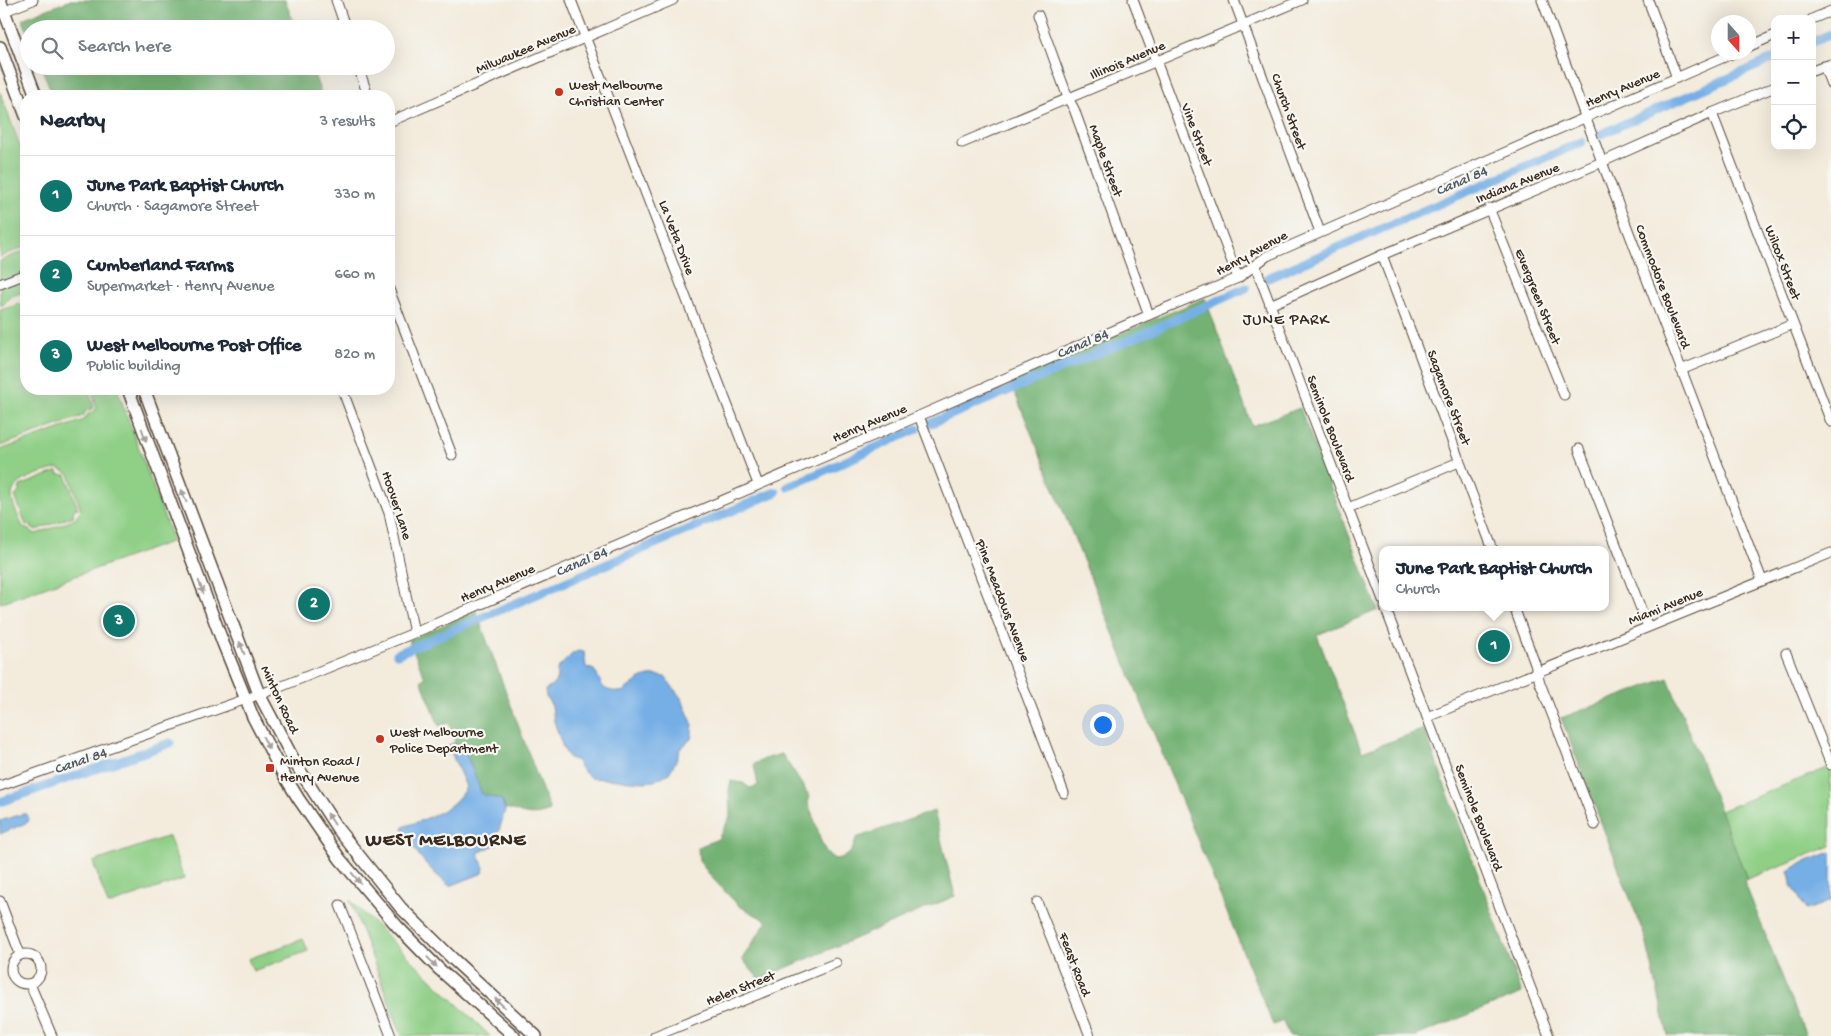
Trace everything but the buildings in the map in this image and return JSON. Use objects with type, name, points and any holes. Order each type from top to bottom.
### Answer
[{"type":"main road","points":[[2,8],[20,55]]},
{"type":"main road","points":[[0,47],[20,100]]},
{"type":"main road","points":[[28,75],[34,90]]},
{"type":"main road","points":[[130,395],[220,636],[246,698],[278,765],[340,859],[398,927],[439,969],[514,1036]]},
{"type":"main road","name":"Minton Road","points":[[146,395],[259,694],[297,766],[337,828],[405,912],[536,1036]]},
{"type":"main road","points":[[398,927],[405,912]]},
{"type":"street","points":[[2,8],[33,0]]},
{"type":"street","points":[[336,0],[343,20]]},
{"type":"street","name":"La Veta Drive","points":[[571,0],[758,484]]},
{"type":"street","name":"Milwaukee Avenue","points":[[395,119],[673,0]]},
{"type":"street","name":"Vine Street","points":[[1133,0],[1238,278]]},
{"type":"street","name":"Church Street","points":[[1234,0],[1320,232]]},
{"type":"street","name":"Illinois Avenue","points":[[962,143],[1302,0]]},
{"type":"street","name":"Commodore Boulevard","points":[[1542,0],[1585,118],[1762,580]]},
{"type":"street","points":[[1648,0],[1677,78]]},
{"type":"street","points":[[1816,17],[1831,11]]},
{"type":"street","name":"Maple Street","points":[[1038,15],[1149,315]]},
{"type":"street","points":[[1756,44],[1771,38]]},
{"type":"street","name":"Henry Avenue","points":[[0,786],[289,684],[414,633],[1238,278],[1267,256],[1718,60]]},
{"type":"street","points":[[1827,65],[1831,84]]},
{"type":"street","points":[[361,75],[366,90]]},
{"type":"street","name":"Indiana Avenue","points":[[1270,305],[1489,208],[1602,162],[1771,89]]},
{"type":"street","name":"Wilcox Street","points":[[1712,113],[1831,422]]},
{"type":"street","name":"Evergreen Street","points":[[1489,208],[1564,395]]},
{"type":"street","name":"Sagamore Street","points":[[1382,255],[1491,546]]},
{"type":"street","name":"Seminole Boulevard","points":[[1255,265],[1379,589]]},
{"type":"street","points":[[0,284],[20,276]]},
{"type":"street","points":[[395,305],[452,455]]},
{"type":"street","points":[[1682,370],[1794,324]]},
{"type":"street","name":"Hoover Lane","points":[[344,395],[390,513],[414,633]]},
{"type":"street","name":"Pine Meadows Avenue","points":[[919,416],[1064,793]]},
{"type":"street","points":[[1580,449],[1648,627]]},
{"type":"street","points":[[1348,508],[1460,462]]},
{"type":"street","name":"Miami Avenue","points":[[1427,717],[1831,552]]},
{"type":"street","name":"Seminole Boulevard","points":[[1387,611],[1549,1036]]},
{"type":"street","points":[[1516,611],[1536,664],[1536,673],[1595,825]]},
{"type":"street","points":[[1786,653],[1831,766]]},
{"type":"street","points":[[0,901],[20,954]]},
{"type":"street","name":"Feast Road","points":[[1037,902],[1090,1036]]},
{"type":"street","points":[[340,905],[391,1036]]},
{"type":"street","points":[[20,954],[28,954],[34,957],[40,966],[38,977],[30,984],[19,982],[12,974],[12,962],[20,954]]},
{"type":"street","name":"Helen Street","points":[[655,1036],[836,963]]},
{"type":"street","points":[[30,984],[52,1036]]},
{"type":"green space","points":[[71,0],[285,0],[293,20],[22,20]]},
{"type":"green space","points":[[45,75],[314,75],[320,90],[51,90]]},
{"type":"green space","points":[[0,92],[20,146],[20,249],[0,257]]},
{"type":"green space","points":[[20,253],[20,293],[10,297],[3,305],[0,305],[0,261]]},
{"type":"green space","points":[[1205,298],[1252,426],[1300,408],[1378,610],[1317,635],[1362,752],[1424,729],[1522,993],[1416,1036],[1289,1036],[1283,1021],[1273,1025],[1010,381]]},
{"type":"green space","points":[[20,304],[20,395],[90,395],[94,408],[86,411],[83,416],[0,446],[0,310]]},
{"type":"green space","points":[[93,395],[119,395],[173,541],[0,603],[0,450],[84,420],[88,414],[97,409]],"holes":[[[58,468],[69,474],[81,510],[76,519],[36,534],[23,527],[16,512],[12,497],[13,491],[22,481]]]},
{"type":"green space","points":[[58,471],[58,474],[66,475],[78,509],[75,508],[74,516],[36,530],[31,528],[32,525],[26,525],[15,496],[19,492],[20,486]]},
{"type":"green space","points":[[476,611],[550,811],[528,815],[511,809],[505,809],[502,800],[482,794],[460,747],[453,743],[455,742],[449,723],[439,726],[421,680],[425,678],[409,640]]},
{"type":"green space","points":[[1668,678],[1747,879],[1744,881],[1806,1036],[1668,1036],[1646,940],[1561,718]]},
{"type":"green space","points":[[782,754],[810,797],[808,803],[822,843],[826,852],[835,859],[850,853],[856,838],[934,811],[955,896],[760,980],[742,959],[767,921],[739,906],[714,880],[699,861],[698,847],[718,839],[730,817],[729,790],[731,781],[743,783],[750,788],[758,786],[754,764]]},
{"type":"green space","points":[[1830,767],[1831,846],[1747,879],[1720,811]]},
{"type":"green space","points":[[169,836],[184,879],[108,905],[93,862]]},
{"type":"green space","points":[[350,900],[490,1036],[402,1036]]},
{"type":"green space","points":[[303,939],[308,951],[253,971],[248,959]]},
{"type":"water","points":[[578,651],[584,652],[586,667],[594,670],[605,689],[622,692],[646,677],[658,676],[665,677],[681,698],[693,725],[691,739],[680,749],[669,773],[654,781],[644,782],[591,778],[582,770],[577,761],[569,758],[563,748],[554,721],[552,706],[546,697],[545,690],[555,682],[557,669],[572,654]]},
{"type":"water","points":[[453,743],[466,753],[482,794],[502,800],[505,811],[496,840],[497,844],[478,853],[484,868],[483,873],[450,886],[422,860],[410,843],[403,827],[430,817],[447,808],[461,795],[466,787],[448,745]]},
{"type":"water","points":[[27,814],[28,822],[0,834],[0,821]]},
{"type":"water","points":[[1831,852],[1831,901],[1806,910],[1791,883],[1789,871],[1800,864]]},
{"type":"waterway","name":"Canal 84","points":[[1816,40],[1831,34]]},
{"type":"waterway","name":"Canal 84","points":[[1601,134],[1771,60]]},
{"type":"waterway","name":"Canal 84","points":[[1268,278],[1582,142]]},
{"type":"waterway","name":"Canal 84","points":[[929,424],[1143,334],[1246,288]]},
{"type":"waterway","name":"Canal 84","points":[[788,487],[917,429]]},
{"type":"waterway","name":"Canal 84","points":[[397,654],[776,492]]},
{"type":"waterway","name":"Canal 84","points":[[0,802],[170,743]]},
{"type":"place","name":"West Melbourne Christian Center","points":[[559,92]]},
{"type":"place","name":"Cumberland Farms","points":[[314,604]]},
{"type":"place","name":"West Melbourne Post Office","points":[[119,621]]},
{"type":"place","name":"June Park Baptist Church","points":[[1494,646]]},
{"type":"place","name":"West Melbourne Police Department","points":[[380,739]]},
{"type":"place","name":"Minton Road / Henry Avenue","points":[[270,768]]},
{"type":"district","name":"JUNE PARK","points":[[1286,318]]},
{"type":"district","name":"WEST MELBOURNE","points":[[446,838]]}]
